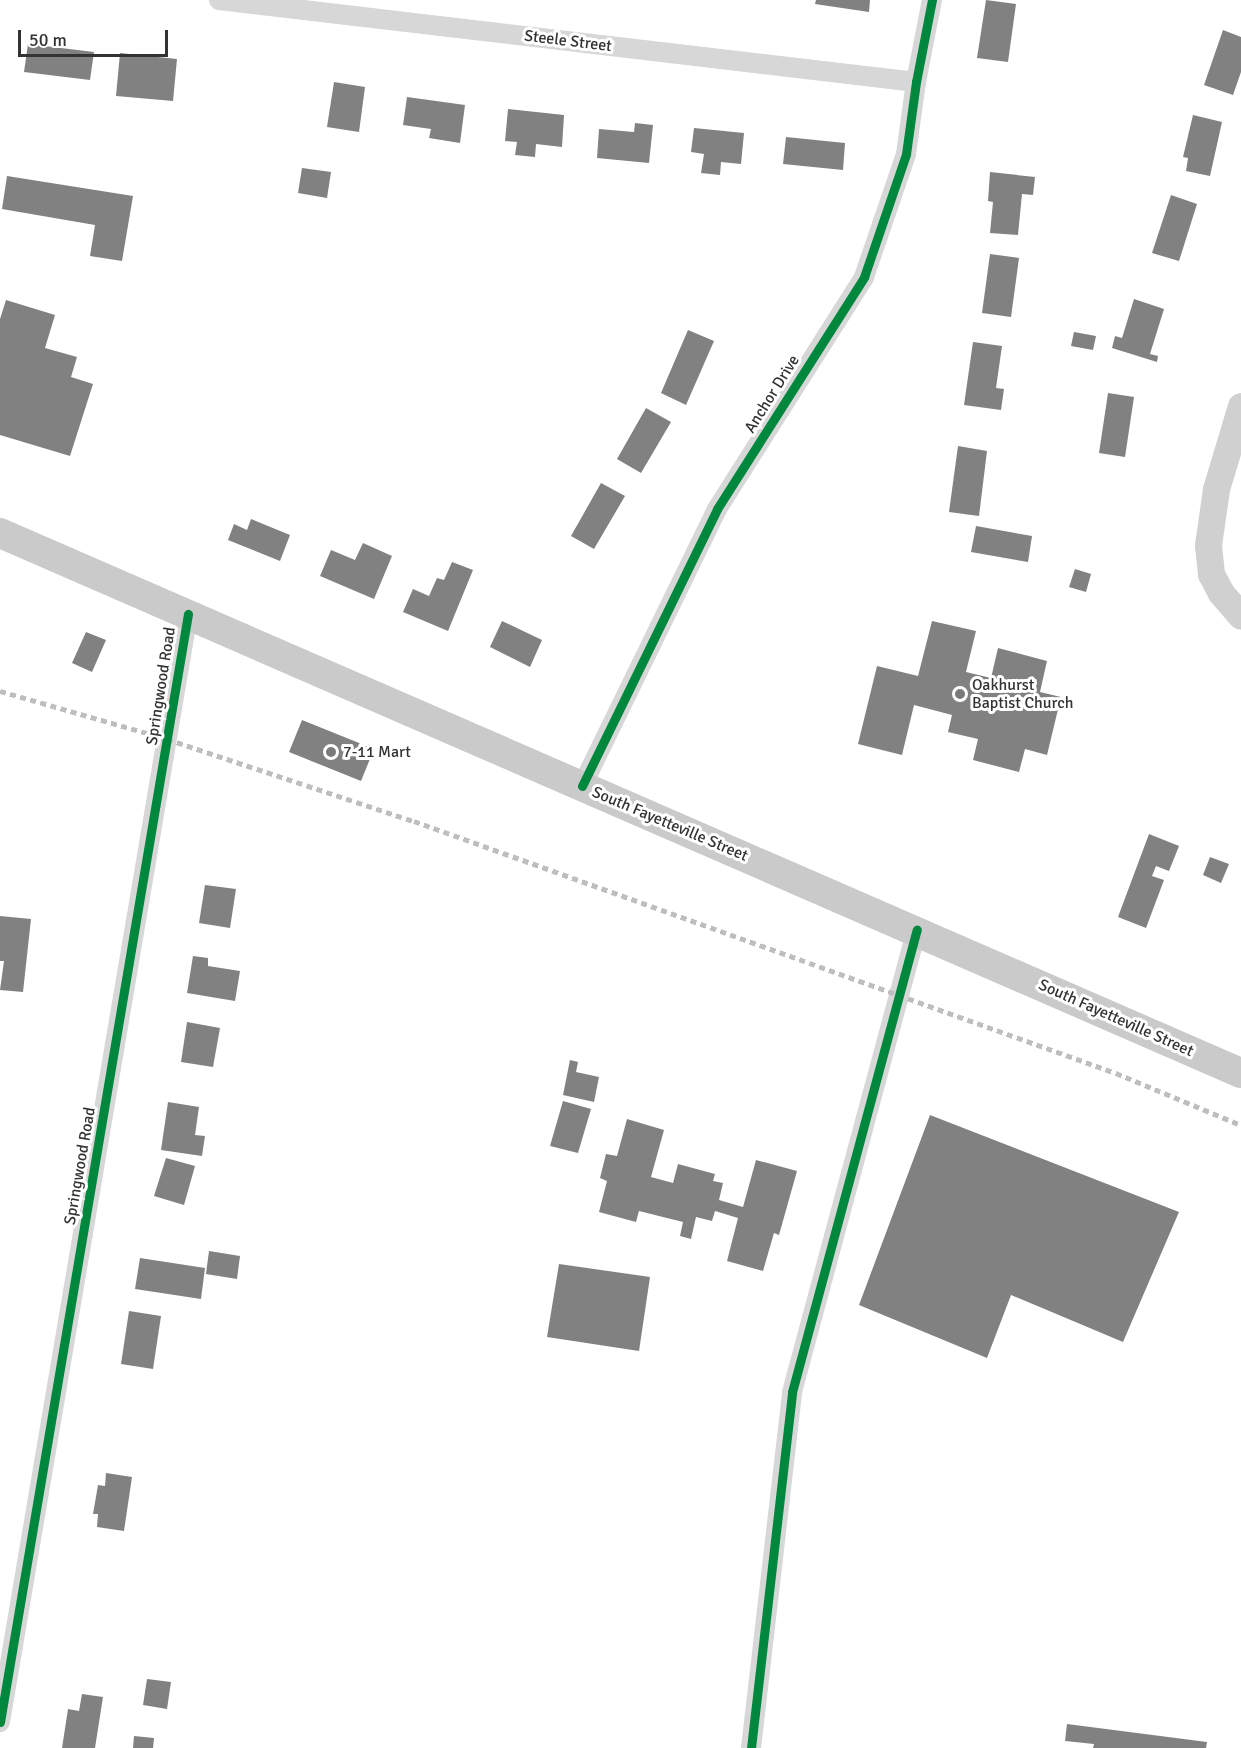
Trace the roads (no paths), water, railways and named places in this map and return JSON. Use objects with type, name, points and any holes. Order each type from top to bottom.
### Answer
[{"type":"main road","name":"South Fayetteville Street","points":[[0,532],[1240,1071]]},
{"type":"street","name":"Steele Street","points":[[219,0],[916,82]]},
{"type":"street","name":"Anchor Drive","points":[[582,786],[717,509],[864,277],[906,154],[916,82],[932,0]]},
{"type":"street","points":[[1241,406],[1216,489],[1208,545],[1211,574],[1221,593],[1241,616]]},
{"type":"street","name":"Springwood Road","points":[[0,1722],[188,614]]},
{"type":"street","points":[[752,1748],[792,1392],[898,1007],[916,930]]},
{"type":"railway","points":[[0,691],[167,739],[414,821],[1116,1073],[1241,1125]]},
{"type":"place","name":"Oakhurst Baptist Church","points":[[960,694]]},
{"type":"place","name":"7-11 Mart","points":[[331,752]]}]
